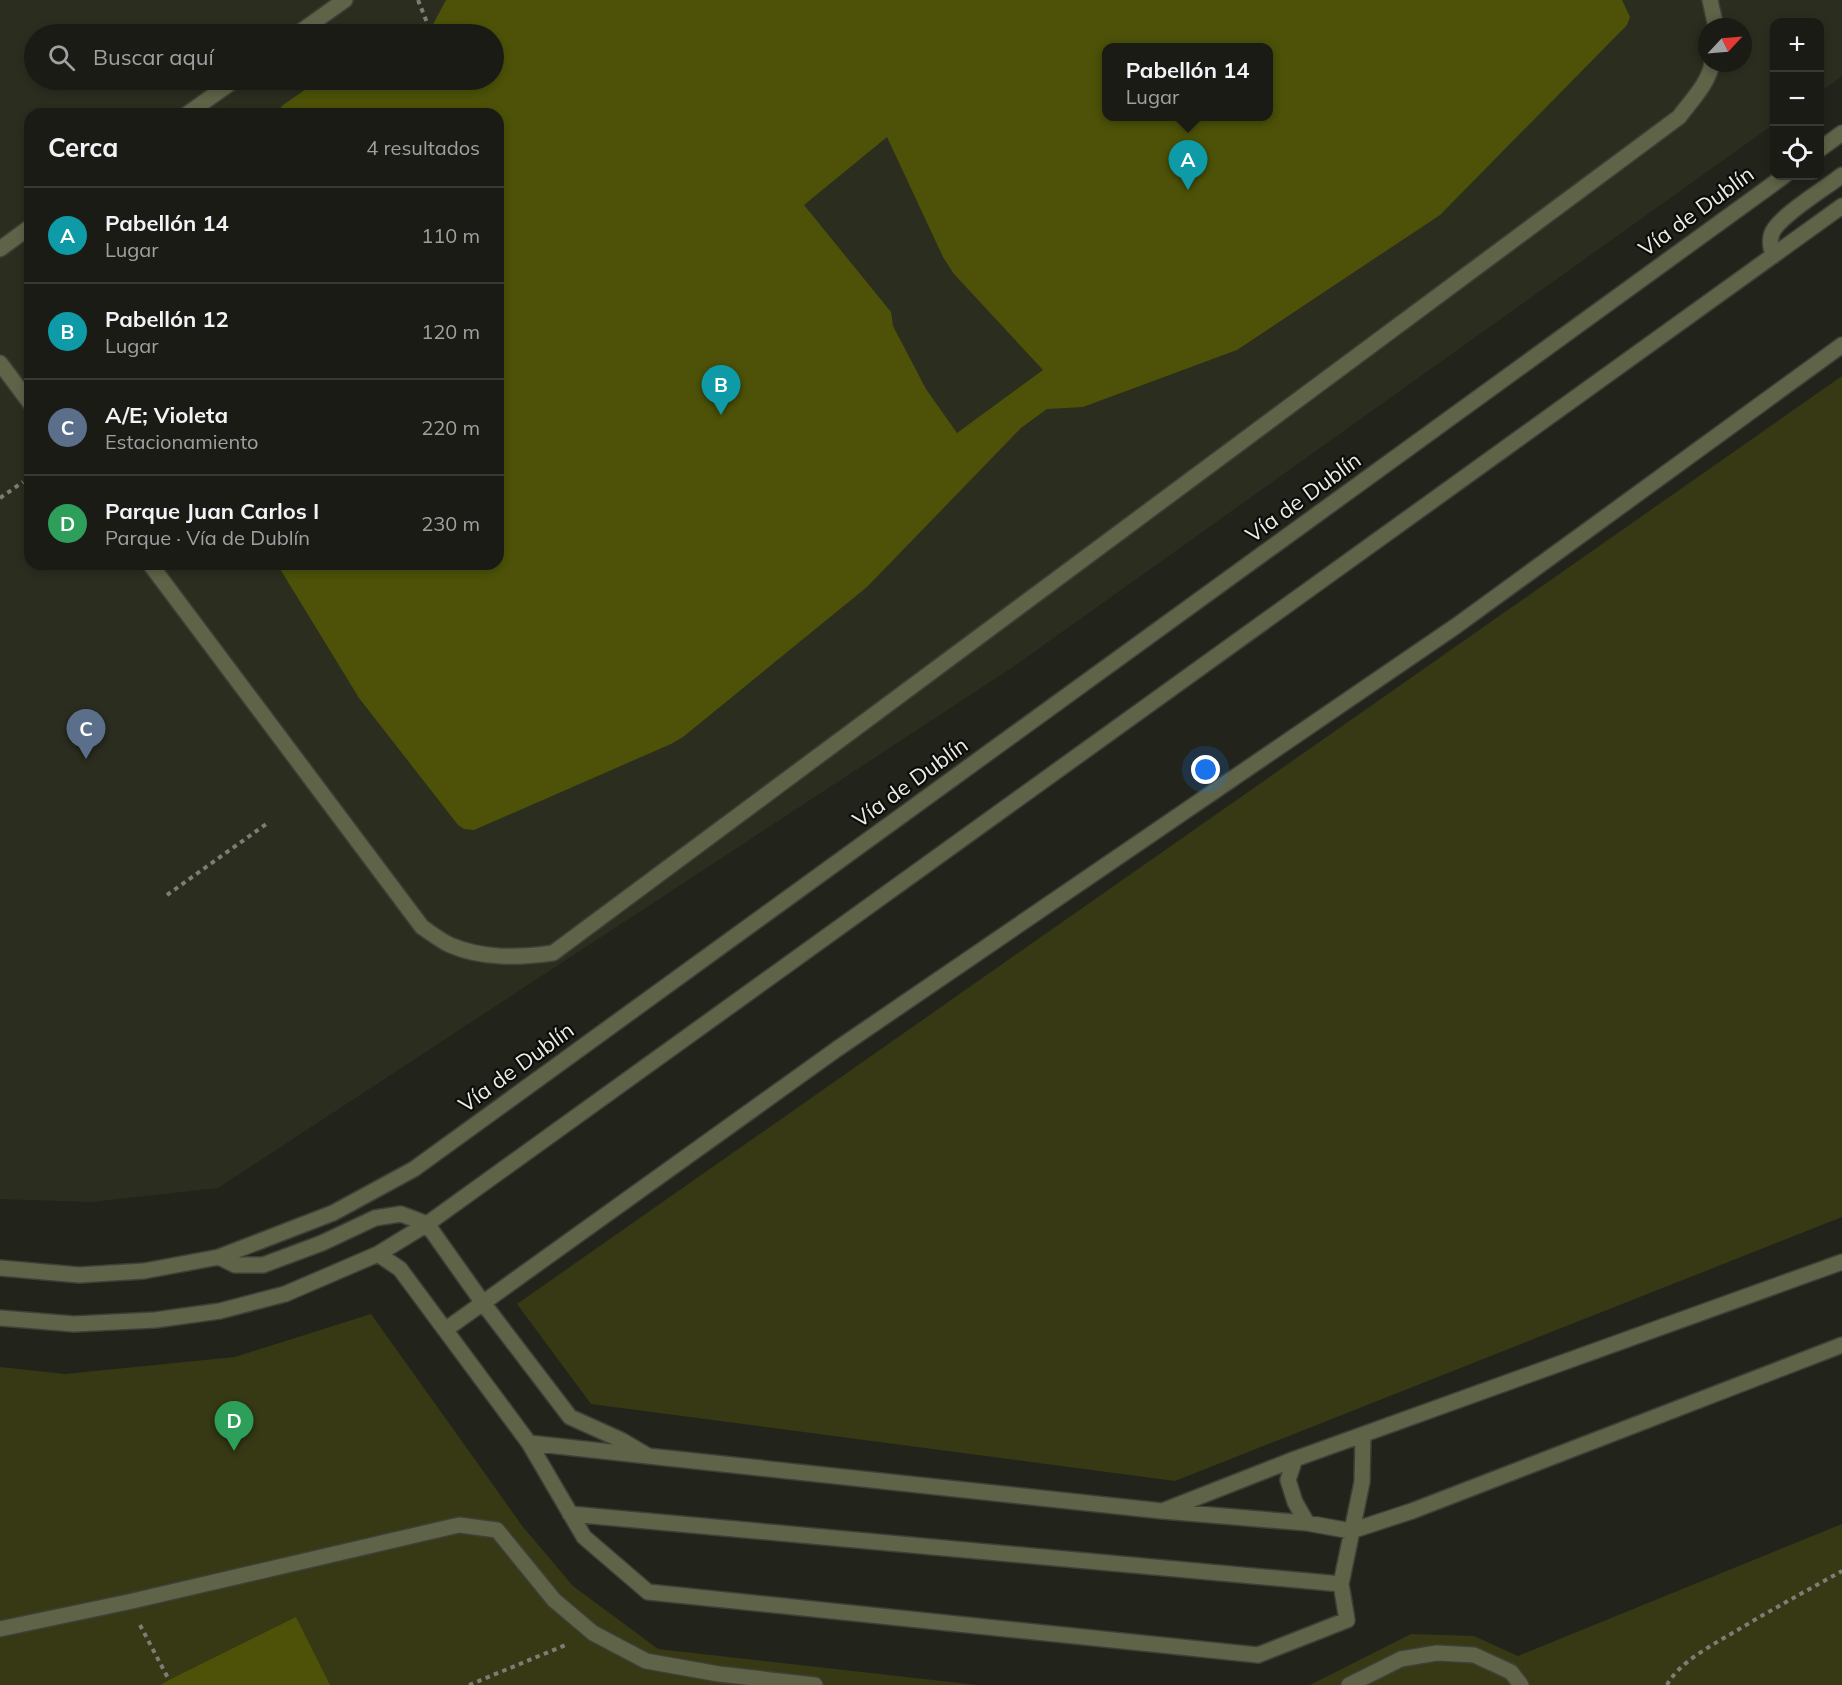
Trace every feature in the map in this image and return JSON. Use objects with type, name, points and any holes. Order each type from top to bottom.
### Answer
[{"type":"street","points":[[311,24],[345,0]]},
{"type":"street","points":[[1710,0],[1714,18]]},
{"type":"street","points":[[154,570],[422,927],[449,945],[488,956],[523,958],[553,953],[1679,117],[1709,72]]},
{"type":"street","points":[[195,108],[221,90]]},
{"type":"street","points":[[1824,146],[1842,133]]},
{"type":"street","points":[[1773,256],[1770,242],[1773,231],[1782,220],[1842,175]]},
{"type":"street","name":"Vía de Dublín","points":[[0,1268],[79,1275],[144,1271],[219,1257],[333,1213],[414,1169],[1778,180]]},
{"type":"street","points":[[0,1318],[74,1324],[155,1320],[220,1311],[285,1294],[378,1254],[427,1224],[1842,206]]},
{"type":"street","points":[[0,249],[24,231]]},
{"type":"street","points":[[445,1330],[837,1048],[1456,626],[1842,345]]},
{"type":"street","points":[[0,363],[24,395]]},
{"type":"street","points":[[219,1257],[236,1265],[263,1265],[321,1243],[375,1218],[401,1214],[427,1224],[483,1303],[570,1417],[621,1440],[648,1456]]},
{"type":"street","points":[[378,1254],[400,1269],[529,1443],[584,1537],[648,1592],[1258,1655],[1347,1620],[1341,1584],[1362,1482],[1363,1435]]},
{"type":"street","points":[[1162,1511],[1295,1459],[1842,1262]]},
{"type":"street","points":[[529,1443],[1162,1511],[1307,1523],[1351,1531],[1412,1511],[1842,1345]]},
{"type":"street","points":[[1295,1459],[1288,1480],[1295,1502],[1307,1523]]},
{"type":"street","points":[[570,1514],[1341,1584]]},
{"type":"street","points":[[0,1629],[128,1602],[459,1525],[497,1530],[554,1600],[593,1633],[646,1661],[719,1674],[814,1685]]},
{"type":"street","points":[[1350,1685],[1401,1659],[1437,1653],[1474,1655],[1511,1672],[1521,1685]]},
{"type":"path","points":[[418,0],[428,24]]},
{"type":"path","points":[[0,498],[23,482]]},
{"type":"path","points":[[167,895],[269,822]]},
{"type":"path","points":[[1667,1685],[1671,1677],[1700,1653],[1842,1571]]},
{"type":"path","points":[[128,1602],[169,1680]]},
{"type":"path","points":[[469,1685],[593,1633]]},
{"type":"shaded area","points":[[0,0],[1842,0],[1842,76],[1824,89],[1824,18],[1770,18],[1770,127],[1013,667],[218,1188],[91,1202],[0,1199]]},
{"type":"green space","points":[[1842,376],[1842,1217],[1175,1481],[591,1404],[517,1304]]},
{"type":"green space","points":[[371,1314],[523,1527],[573,1586],[658,1649],[977,1685],[0,1685],[0,1367],[65,1374],[235,1357]]},
{"type":"green space","points":[[1842,1524],[1842,1685],[1310,1685],[1411,1634],[1474,1636],[1518,1656]]},
{"type":"building","points":[[446,0],[1622,0],[1630,17],[1627,25],[1440,215],[1237,350],[1083,407],[1047,409],[1021,428],[867,587],[683,737],[474,830],[464,829],[458,825],[359,698],[281,570],[504,570],[504,108],[280,108],[305,90],[504,90],[504,24],[433,24]],"holes":[[[887,137],[943,257],[954,274],[1043,370],[957,433],[926,389],[893,326],[891,312],[804,205]]]},
{"type":"building","points":[[296,1617],[330,1685],[160,1685],[169,1680]]},
{"type":"place","name":"Pabellón 14","points":[[1188,190]]},
{"type":"place","name":"Pabellón 12","points":[[721,415]]},
{"type":"place","name":"A/E; Violeta","points":[[86,759]]},
{"type":"place","name":"Parque Juan Carlos I","points":[[234,1451]]}]
